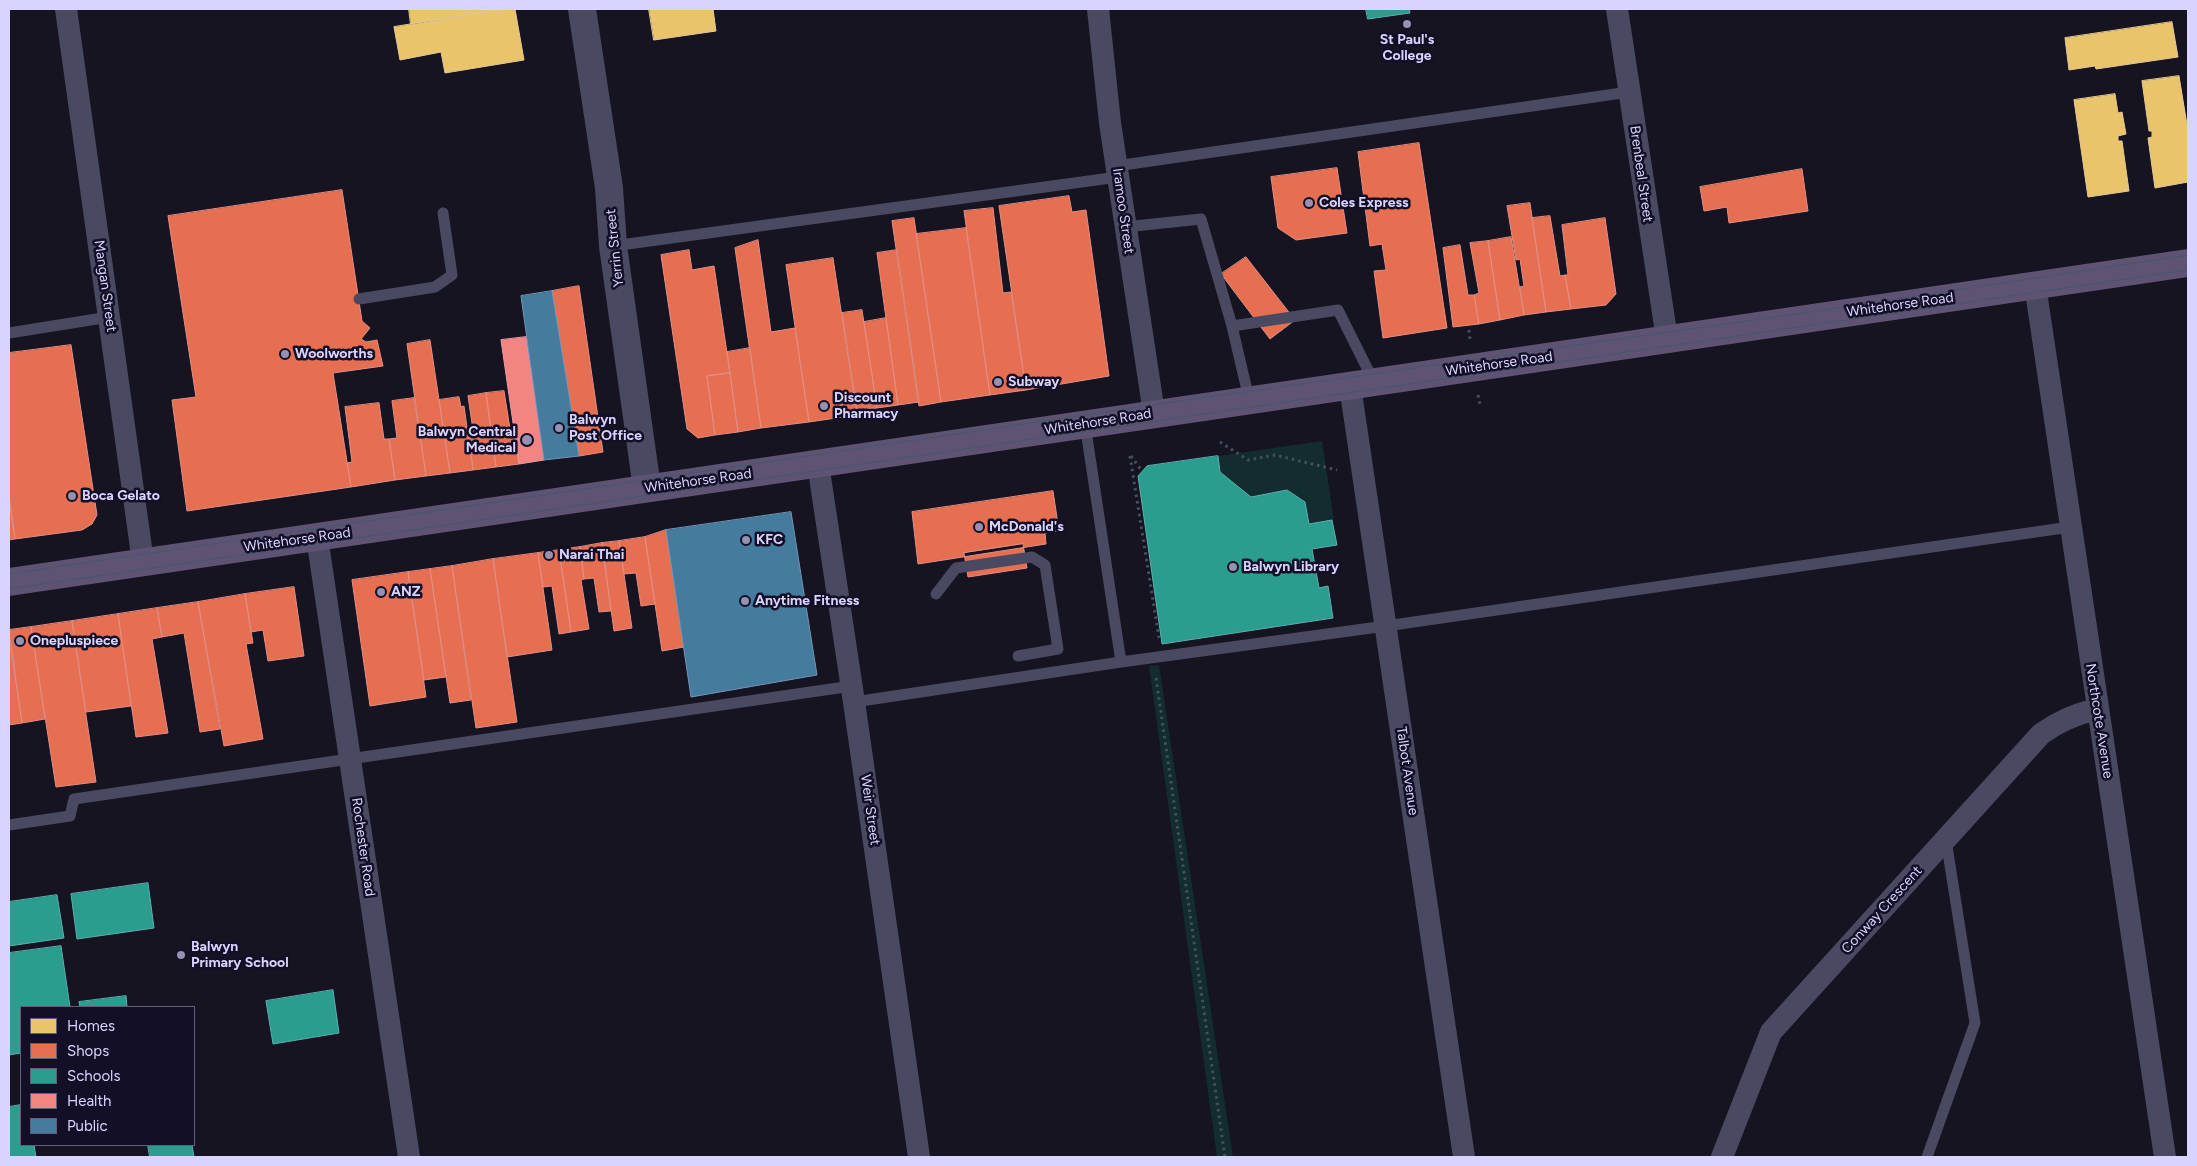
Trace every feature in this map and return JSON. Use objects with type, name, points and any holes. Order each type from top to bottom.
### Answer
[{"type":"main road","name":"Whitehorse Road","points":[[9,582],[2188,263]]},
{"type":"street","name":"Mangan Street","points":[[66,9],[143,562]]},
{"type":"street","name":"Yerrin Street","points":[[582,9],[609,188],[613,246],[647,488]]},
{"type":"street","name":"Iramoo Street","points":[[1098,9],[1103,70],[1154,414]]},
{"type":"street","name":"Brenbeal Street","points":[[1617,9],[1667,339]]},
{"type":"street","name":"Northcote Avenue","points":[[2035,285],[2165,1157]]},
{"type":"street","name":"Talbot Avenue","points":[[1362,384],[1364,476],[1464,1157]]},
{"type":"street","name":"Weir Street","points":[[818,464],[919,1157]]},
{"type":"street","name":"Rochester Road","points":[[317,537],[409,1157]]},
{"type":"street","name":"Conway Crescent","points":[[1722,1157],[1771,1032],[2041,734],[2058,721],[2097,709]]},
{"type":"lane","points":[[613,246],[1629,92]]},
{"type":"lane","points":[[359,299],[435,287],[452,276],[443,214]]},
{"type":"lane","points":[[1125,227],[1201,219],[1232,326],[1249,399]]},
{"type":"lane","points":[[1232,326],[1338,310],[1362,384]]},
{"type":"lane","points":[[9,332],[109,317]]},
{"type":"lane","points":[[1085,424],[1121,662]]},
{"type":"lane","points":[[9,825],[70,816],[74,798],[350,759],[853,694],[1153,658],[2070,527]]},
{"type":"lane","points":[[936,594],[956,568],[1032,556],[1045,566],[1058,649],[1018,656]]},
{"type":"lane","points":[[1927,1157],[1975,1023],[1946,840]]},
{"type":"path","points":[[1220,442],[1248,460],[1275,455],[1364,476]]},
{"type":"path","points":[[1142,471],[1130,456],[1159,640],[1153,658],[1225,1157]]},
{"type":"green space","points":[[1322,441],[1334,520],[1309,524],[1305,502],[1287,490],[1251,497],[1220,472],[1218,456]]},
{"type":"green space","points":[[1159,665],[1233,1157],[1217,1157],[1149,666]]},
{"type":"building: Homes","points":[[409,9],[504,9],[411,25]]},
{"type":"building: Homes","points":[[504,9],[515,9],[524,60],[445,73],[441,52],[400,60],[394,27]]},
{"type":"building: Homes","points":[[649,9],[713,9],[716,31],[654,40]]},
{"type":"building: Homes","points":[[2172,22],[2178,57],[2096,69],[2095,66],[2069,70],[2065,38]]},
{"type":"building: Homes","points":[[2179,76],[2188,131],[2188,182],[2155,188],[2148,138],[2152,137],[2152,131],[2149,131],[2142,81]]},
{"type":"building: Homes","points":[[2115,94],[2118,113],[2122,112],[2126,134],[2118,136],[2118,141],[2122,141],[2129,191],[2088,197],[2074,100]]},
{"type":"building: Shops","points":[[1419,143],[1447,328],[1383,338],[1374,271],[1386,270],[1382,244],[1370,246],[1358,152]]},
{"type":"building: Shops","name":"Coles Express","points":[[1337,168],[1347,233],[1296,240],[1278,228],[1271,177]]},
{"type":"building: Shops","points":[[1802,169],[1808,211],[1729,223],[1727,207],[1704,211],[1700,187]]},
{"type":"building: Shops","name":"Woolworths","points":[[342,190],[362,321],[370,328],[361,339],[366,342],[377,340],[383,366],[333,373],[351,487],[187,511],[172,400],[196,397],[168,216]]},
{"type":"building: Shops","points":[[1069,196],[1072,212],[1086,210],[1109,376],[1026,390],[999,206]]},
{"type":"building: Shops","points":[[1530,203],[1546,312],[1524,315],[1520,287],[1524,286],[1520,259],[1516,260],[1507,206]]},
{"type":"building: Shops","points":[[993,208],[1003,293],[1011,292],[1026,390],[990,395],[964,211]]},
{"type":"building: Shops","points":[[1550,216],[1560,276],[1565,275],[1571,309],[1546,312],[1532,218]]},
{"type":"building: Shops","points":[[914,218],[941,402],[919,406],[892,221]]},
{"type":"building: Shops","points":[[1605,218],[1616,294],[1606,305],[1571,309],[1565,275],[1568,275],[1562,225]]},
{"type":"building: Shops","points":[[966,228],[990,395],[941,402],[916,234]]},
{"type":"building: Shops","points":[[1511,237],[1524,315],[1500,320],[1488,241]]},
{"type":"building: Shops","points":[[758,240],[771,332],[795,328],[809,422],[761,428],[735,248]]},
{"type":"building: Shops","points":[[1488,241],[1500,320],[1479,324],[1474,295],[1479,293],[1470,243]]},
{"type":"building: Shops","points":[[1460,245],[1468,295],[1474,295],[1479,324],[1453,327],[1443,248]]},
{"type":"building: Shops","points":[[689,250],[692,270],[714,266],[730,373],[707,376],[715,435],[698,438],[687,429],[661,255]]},
{"type":"building: Shops","points":[[897,250],[919,402],[898,405],[877,253]]},
{"type":"building: Shops","points":[[1246,257],[1295,320],[1270,339],[1221,274]]},
{"type":"building: Shops","points":[[833,258],[857,415],[809,422],[786,265]]},
{"type":"building: Shops","points":[[579,286],[603,452],[579,456],[552,291]]},
{"type":"building: Shops","points":[[862,310],[877,408],[857,410],[842,313]]},
{"type":"building: Shops","points":[[886,318],[898,405],[877,408],[864,322]]},
{"type":"building: Shops","points":[[430,340],[450,473],[426,476],[407,344]]},
{"type":"building: Shops","points":[[71,345],[97,515],[92,524],[82,530],[15,539],[9,497],[9,353]]},
{"type":"building: Shops","points":[[750,348],[761,428],[738,432],[727,352]]},
{"type":"building: Shops","points":[[730,373],[738,432],[715,435],[707,376]]},
{"type":"building: Shops","points":[[504,391],[510,429],[514,428],[519,464],[496,467],[486,393]]},
{"type":"building: Shops","points":[[486,393],[496,467],[473,470],[469,437],[474,437],[468,396]]},
{"type":"building: Shops","points":[[459,397],[461,407],[464,406],[473,470],[450,473],[439,400]]},
{"type":"building: Shops","points":[[414,398],[426,476],[395,480],[389,439],[397,438],[392,401]]},
{"type":"building: Shops","points":[[379,403],[384,439],[389,439],[395,480],[351,487],[347,463],[352,462],[345,407]]},
{"type":"building: Shops","points":[[1053,491],[1059,531],[1045,533],[1046,544],[918,564],[912,512]]},
{"type":"building: Shops","points":[[9,497],[15,539],[9,540]]},
{"type":"building: Shops","points":[[666,530],[684,647],[662,651],[645,537]]},
{"type":"building: Shops","points":[[645,537],[655,604],[641,606],[636,573],[624,574],[619,541]]},
{"type":"building: Shops","points":[[619,541],[632,628],[614,631],[602,543]]},
{"type":"building: Shops","points":[[602,543],[611,611],[599,612],[594,578],[584,579],[580,547]]},
{"type":"building: Shops","points":[[1023,544],[1027,568],[968,577],[964,553]]},
{"type":"building: Shops","points":[[580,547],[584,579],[581,580],[589,629],[571,632],[559,550]]},
{"type":"building: Shops","points":[[559,550],[571,632],[559,634],[552,586],[543,587],[538,553]]},
{"type":"building: Shops","points":[[538,553],[552,650],[507,657],[493,559]]},
{"type":"building: Shops","points":[[493,559],[517,722],[476,728],[452,566]]},
{"type":"building: Shops","points":[[452,566],[471,700],[450,703],[430,569]]},
{"type":"building: Shops","points":[[430,569],[446,677],[424,680],[408,572]]},
{"type":"building: Shops","points":[[408,572],[426,697],[370,706],[352,580]]},
{"type":"building: Shops","points":[[294,587],[304,656],[268,661],[263,630],[251,632],[245,594]]},
{"type":"building: Shops","points":[[245,594],[253,643],[246,644],[263,739],[224,746],[198,602]]},
{"type":"building: Shops","points":[[198,602],[220,729],[200,732],[184,633],[162,637],[157,608]]},
{"type":"building: Shops","points":[[157,608],[162,637],[152,639],[168,733],[136,737],[118,614]]},
{"type":"building: Shops","points":[[118,614],[131,706],[86,712],[72,621]]},
{"type":"building: Shops","points":[[72,621],[96,782],[56,787],[31,627]]},
{"type":"building: Shops","points":[[31,627],[45,719],[22,723],[9,630]]},
{"type":"building: Shops","points":[[9,635],[22,723],[9,725]]},
{"type":"building: Schools","points":[[1366,9],[1409,9],[1410,13],[1368,19]]},
{"type":"building: Schools","name":"Balwyn Library","points":[[1218,456],[1220,472],[1251,497],[1287,490],[1305,502],[1309,524],[1332,520],[1337,545],[1312,549],[1319,588],[1328,586],[1333,618],[1162,644],[1138,476],[1147,466]]},
{"type":"building: Schools","points":[[148,883],[154,928],[77,939],[71,894]]},
{"type":"building: Schools","points":[[57,895],[64,938],[9,946],[9,902]]},
{"type":"building: Schools","points":[[61,946],[70,1006],[20,1006],[20,1053],[9,1055],[9,953]]},
{"type":"building: Schools","points":[[333,990],[339,1033],[273,1044],[266,1001]]},
{"type":"building: Schools","points":[[126,996],[127,1006],[80,1006],[79,1002]]},
{"type":"building: Schools","points":[[20,1105],[20,1146],[34,1146],[36,1157],[9,1157],[9,1107]]},
{"type":"building: Schools","points":[[148,1146],[192,1146],[194,1157],[150,1157]]},
{"type":"building: Health","points":[[526,337],[544,460],[519,464],[501,340]]},
{"type":"building: Public","points":[[552,291],[579,456],[544,460],[521,296]]},
{"type":"building: Public","points":[[791,512],[817,675],[691,697],[666,530]]},
{"type":"tram line","points":[[9,574],[1152,405],[1810,312],[2188,255]]},
{"type":"tram line","points":[[9,589],[2188,270]]},
{"type":"place","name":"St Paul's College","points":[[1407,24]]},
{"type":"place","name":"Coles Express","points":[[1309,203]]},
{"type":"place","name":"Woolworths","points":[[285,354]]},
{"type":"place","name":"Subway","points":[[998,382]]},
{"type":"place","name":"Discount Pharmacy","points":[[824,406]]},
{"type":"place","name":"Balwyn Post Office","points":[[559,428]]},
{"type":"place","name":"Balwyn Central Medical","points":[[527,440]]},
{"type":"place","name":"Boca Gelato","points":[[72,496]]},
{"type":"place","name":"McDonald's","points":[[979,527]]},
{"type":"place","name":"KFC","points":[[746,540]]},
{"type":"place","name":"Narai Thai","points":[[549,555]]},
{"type":"place","name":"Balwyn Library","points":[[1233,567]]},
{"type":"place","name":"ANZ","points":[[381,592]]},
{"type":"place","name":"Anytime Fitness","points":[[745,601]]},
{"type":"place","name":"Onepluspiece","points":[[20,641]]},
{"type":"place","name":"Balwyn Primary School","points":[[181,955]]}]
